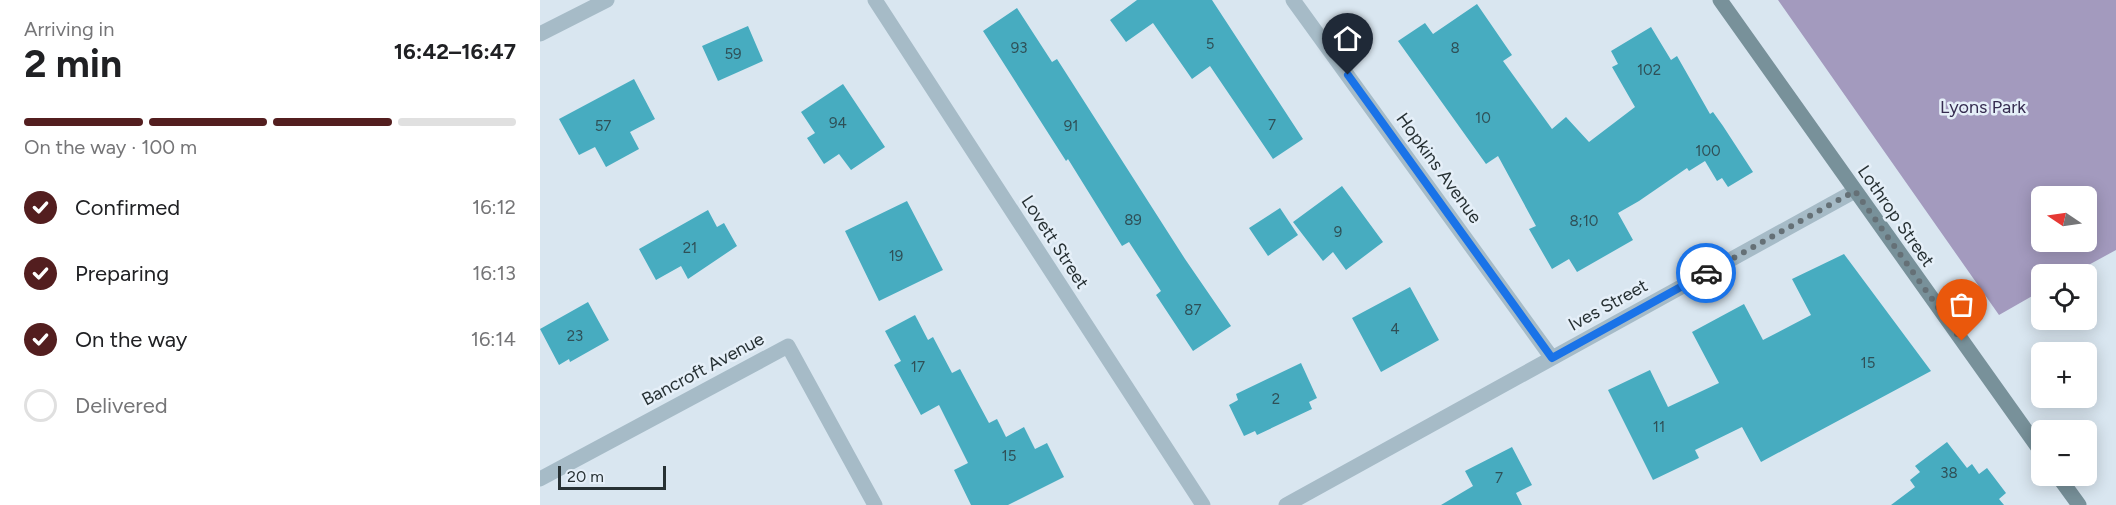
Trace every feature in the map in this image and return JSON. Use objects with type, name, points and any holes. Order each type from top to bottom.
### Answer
[{"type":"main road","name":"Lothrop Street","points":[[1720,0],[2031,438]]},
{"type":"main road","points":[[2065,486],[2079,505]]},
{"type":"street","points":[[540,34],[607,0]]},
{"type":"street","name":"Lovett Street","points":[[875,0],[1203,505]]},
{"type":"street","name":"Hopkins Avenue","points":[[1293,0],[1552,358]]},
{"type":"street","name":"Ives Street","points":[[1286,505],[1855,191]]},
{"type":"street","name":"Bancroft Avenue","points":[[540,479],[788,346],[875,505]]},
{"type":"green space","name":"Lyons Park","points":[[1778,0],[2116,0],[2116,250],[2090,264],[2031,264],[2031,297],[1999,315]]},
{"type":"building","points":[[1137,0],[1212,0],[1303,139],[1273,159],[1210,66],[1192,79],[1153,23],[1126,42],[1110,20]]},
{"type":"building","points":[[1477,4],[1512,55],[1503,61],[1552,129],[1566,117],[1589,142],[1635,107],[1612,67],[1618,64],[1611,51],[1651,27],[1671,60],[1677,56],[1710,114],[1713,112],[1753,172],[1728,187],[1722,178],[1717,181],[1705,161],[1689,171],[1687,168],[1618,213],[1633,240],[1577,272],[1569,259],[1552,269],[1529,229],[1536,226],[1498,156],[1486,164],[1398,41],[1425,23],[1433,34]]},
{"type":"building","points":[[1017,8],[1052,62],[1057,59],[1185,259],[1231,326],[1193,351],[1156,295],[1161,291],[1129,242],[1122,246],[1068,159],[1066,161],[983,31]]},
{"type":"building","points":[[748,26],[763,61],[718,81],[702,46]]},
{"type":"building","points":[[634,79],[655,119],[630,132],[639,149],[606,167],[595,147],[579,155],[559,119]]},
{"type":"building","points":[[843,84],[885,147],[851,170],[839,154],[824,164],[807,138],[815,133],[801,112]]},
{"type":"building","points":[[1342,186],[1383,242],[1346,270],[1333,252],[1323,261],[1293,222]]},
{"type":"building","points":[[907,201],[943,270],[879,301],[845,231]]},
{"type":"building","points":[[1280,208],[1298,235],[1268,256],[1249,228]]},
{"type":"building","points":[[708,210],[717,227],[724,223],[737,246],[688,279],[681,266],[656,280],[639,249]]},
{"type":"building","points":[[1844,254],[1931,371],[1761,462],[1742,427],[1695,450],[1699,458],[1653,480],[1608,390],[1650,370],[1668,407],[1719,383],[1692,332],[1744,304],[1763,340],[1811,315],[1792,279]]},
{"type":"building","points":[[1410,287],[1439,340],[1381,372],[1352,318]]},
{"type":"building","points":[[588,302],[609,340],[570,362],[569,359],[559,365],[540,329]]},
{"type":"building","points":[[915,315],[928,340],[933,337],[952,373],[960,369],[989,423],[997,419],[1006,437],[1024,427],[1035,449],[1047,443],[1064,477],[1008,505],[971,505],[954,470],[968,463],[939,405],[921,415],[894,365],[901,361],[885,331]]},
{"type":"building","points":[[1301,363],[1317,398],[1309,402],[1312,409],[1257,435],[1255,431],[1244,436],[1229,405],[1238,400],[1236,394]]},
{"type":"building","points":[[1947,442],[1967,468],[1972,464],[1979,474],[1987,468],[2006,493],[1999,499],[2004,505],[1891,505],[1915,487],[1910,480],[1920,472],[1915,466]]},
{"type":"building","points":[[1512,447],[1532,485],[1516,493],[1522,505],[1441,505],[1473,486],[1465,471]]},
{"type":"way so far","points":[[1706,273],[1855,191],[1962,341]]},
{"type":"route","points":[[1348,75],[1552,358],[1706,273]]}]
